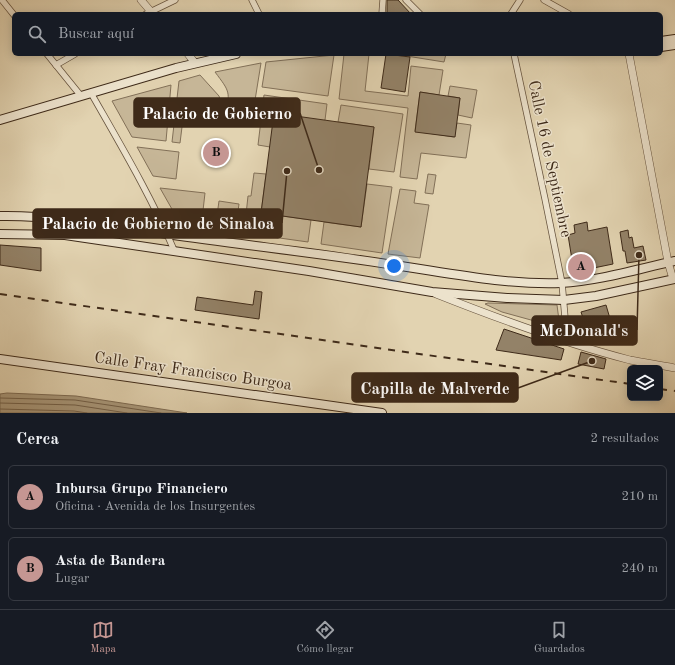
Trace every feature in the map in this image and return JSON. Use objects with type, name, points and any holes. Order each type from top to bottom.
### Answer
[{"type":"main road","points":[[663,41],[675,39]]},
{"type":"main road","points":[[663,47],[675,45]]},
{"type":"main road","points":[[0,120],[195,63],[227,56]]},
{"type":"main road","points":[[0,216],[55,219],[383,263],[483,278],[523,282],[562,283],[596,278],[671,262]]},
{"type":"main road","points":[[0,234],[66,236],[309,270],[432,292],[507,298],[564,300],[596,296],[674,279]]},
{"type":"main road","name":"Calle Fray Francisco Burgoa","points":[[0,359],[382,413]]},
{"type":"street","points":[[2,0],[12,12]]},
{"type":"street","points":[[141,0],[149,12]]},
{"type":"street","points":[[152,12],[174,0]]},
{"type":"street","points":[[252,0],[258,12]]},
{"type":"street","points":[[382,12],[384,0]]},
{"type":"street","points":[[406,0],[418,12]]},
{"type":"street","points":[[512,12],[520,0]]},
{"type":"street","points":[[544,0],[565,12]]},
{"type":"street","points":[[49,56],[82,96]]},
{"type":"street","points":[[56,65],[72,56]]},
{"type":"street","points":[[190,56],[195,63]]},
{"type":"street","name":"Calle 16 de Septiembre","points":[[514,56],[562,283],[568,341]]},
{"type":"street","points":[[629,56],[674,279]]},
{"type":"street","points":[[91,93],[167,234],[174,250]]},
{"type":"street","points":[[432,292],[474,309],[568,341],[632,360],[675,368]]},
{"type":"shaded area","points":[[334,56],[328,96],[262,87],[266,62]]},
{"type":"shaded area","points":[[344,56],[369,56],[365,91],[408,96],[411,66],[443,70],[439,95],[420,92],[415,131],[454,137],[457,123],[471,125],[466,158],[421,153],[417,179],[400,177],[408,108],[339,99]]},
{"type":"shaded area","points":[[406,56],[446,56],[444,62]]},
{"type":"shaded area","points":[[261,63],[252,119],[226,116],[228,92],[215,72]]},
{"type":"shaded area","points":[[200,75],[219,96],[219,115],[184,111],[180,143],[172,142],[179,81]]},
{"type":"shaded area","points":[[171,85],[166,141],[132,137],[112,101]]},
{"type":"shaded area","points":[[450,86],[477,90],[472,118],[458,115],[460,98],[448,96]]},
{"type":"shaded area","points":[[264,95],[327,104],[325,120],[270,147],[258,145]]},
{"type":"shaded area","points":[[341,105],[403,114],[394,172],[369,169],[374,127],[338,122]]},
{"type":"shaded area","points":[[137,147],[179,152],[176,179],[153,176]]},
{"type":"shaded area","points":[[254,173],[266,174],[261,213],[311,220],[308,242],[244,233],[248,196],[251,196]]},
{"type":"shaded area","points":[[428,174],[436,175],[433,194],[425,193]]},
{"type":"shaded area","points":[[367,184],[392,187],[382,253],[321,244],[324,222],[361,227]]},
{"type":"shaded area","points":[[160,188],[205,193],[201,228],[181,225]]},
{"type":"shaded area","points":[[400,189],[416,191],[414,203],[429,205],[420,258],[388,254]]},
{"type":"shaded area","points":[[219,201],[239,204],[235,232],[215,230]]},
{"type":"shaded area","points":[[485,304],[557,305],[560,328],[502,312]]},
{"type":"water","points":[[0,394],[76,396],[187,413],[0,413]]},
{"type":"building","points":[[387,0],[398,0],[409,12],[387,12]]},
{"type":"building","points":[[386,56],[410,57],[405,92],[381,88]]},
{"type":"building","points":[[420,92],[460,98],[455,137],[415,132]]},
{"type":"building","points":[[274,113],[374,127],[361,227],[261,213]]},
{"type":"building","points":[[587,222],[588,231],[607,227],[613,264],[574,272],[568,235],[575,233],[574,225]]},
{"type":"building","points":[[628,230],[629,238],[632,237],[634,248],[643,246],[646,260],[627,263],[625,251],[623,251],[620,232]]},
{"type":"building","points":[[0,245],[41,248],[41,271],[0,265]]},
{"type":"building","points":[[255,291],[262,292],[259,319],[195,310],[197,297],[253,305]]},
{"type":"building","points":[[606,305],[611,322],[601,325],[602,327],[584,332],[582,325],[585,324],[581,312]]},
{"type":"building","points":[[504,329],[564,349],[561,360],[496,350]]},
{"type":"building","points":[[581,352],[606,359],[604,369],[578,364]]},
{"type":"railway","points":[[0,294],[627,384]]},
{"type":"railway","points":[[663,389],[675,391]]},
{"type":"place","name":"Asta de Bandera","points":[[216,153]]},
{"type":"place","name":"Palacio de Gobierno","points":[[319,170]]},
{"type":"place","name":"Palacio de Gobierno de Sinaloa","points":[[287,171]]},
{"type":"place","name":"McDonald's","points":[[639,255]]},
{"type":"place","name":"Inbursa Grupo Financiero","points":[[581,267]]},
{"type":"place","name":"Capilla de Malverde","points":[[592,361]]}]
